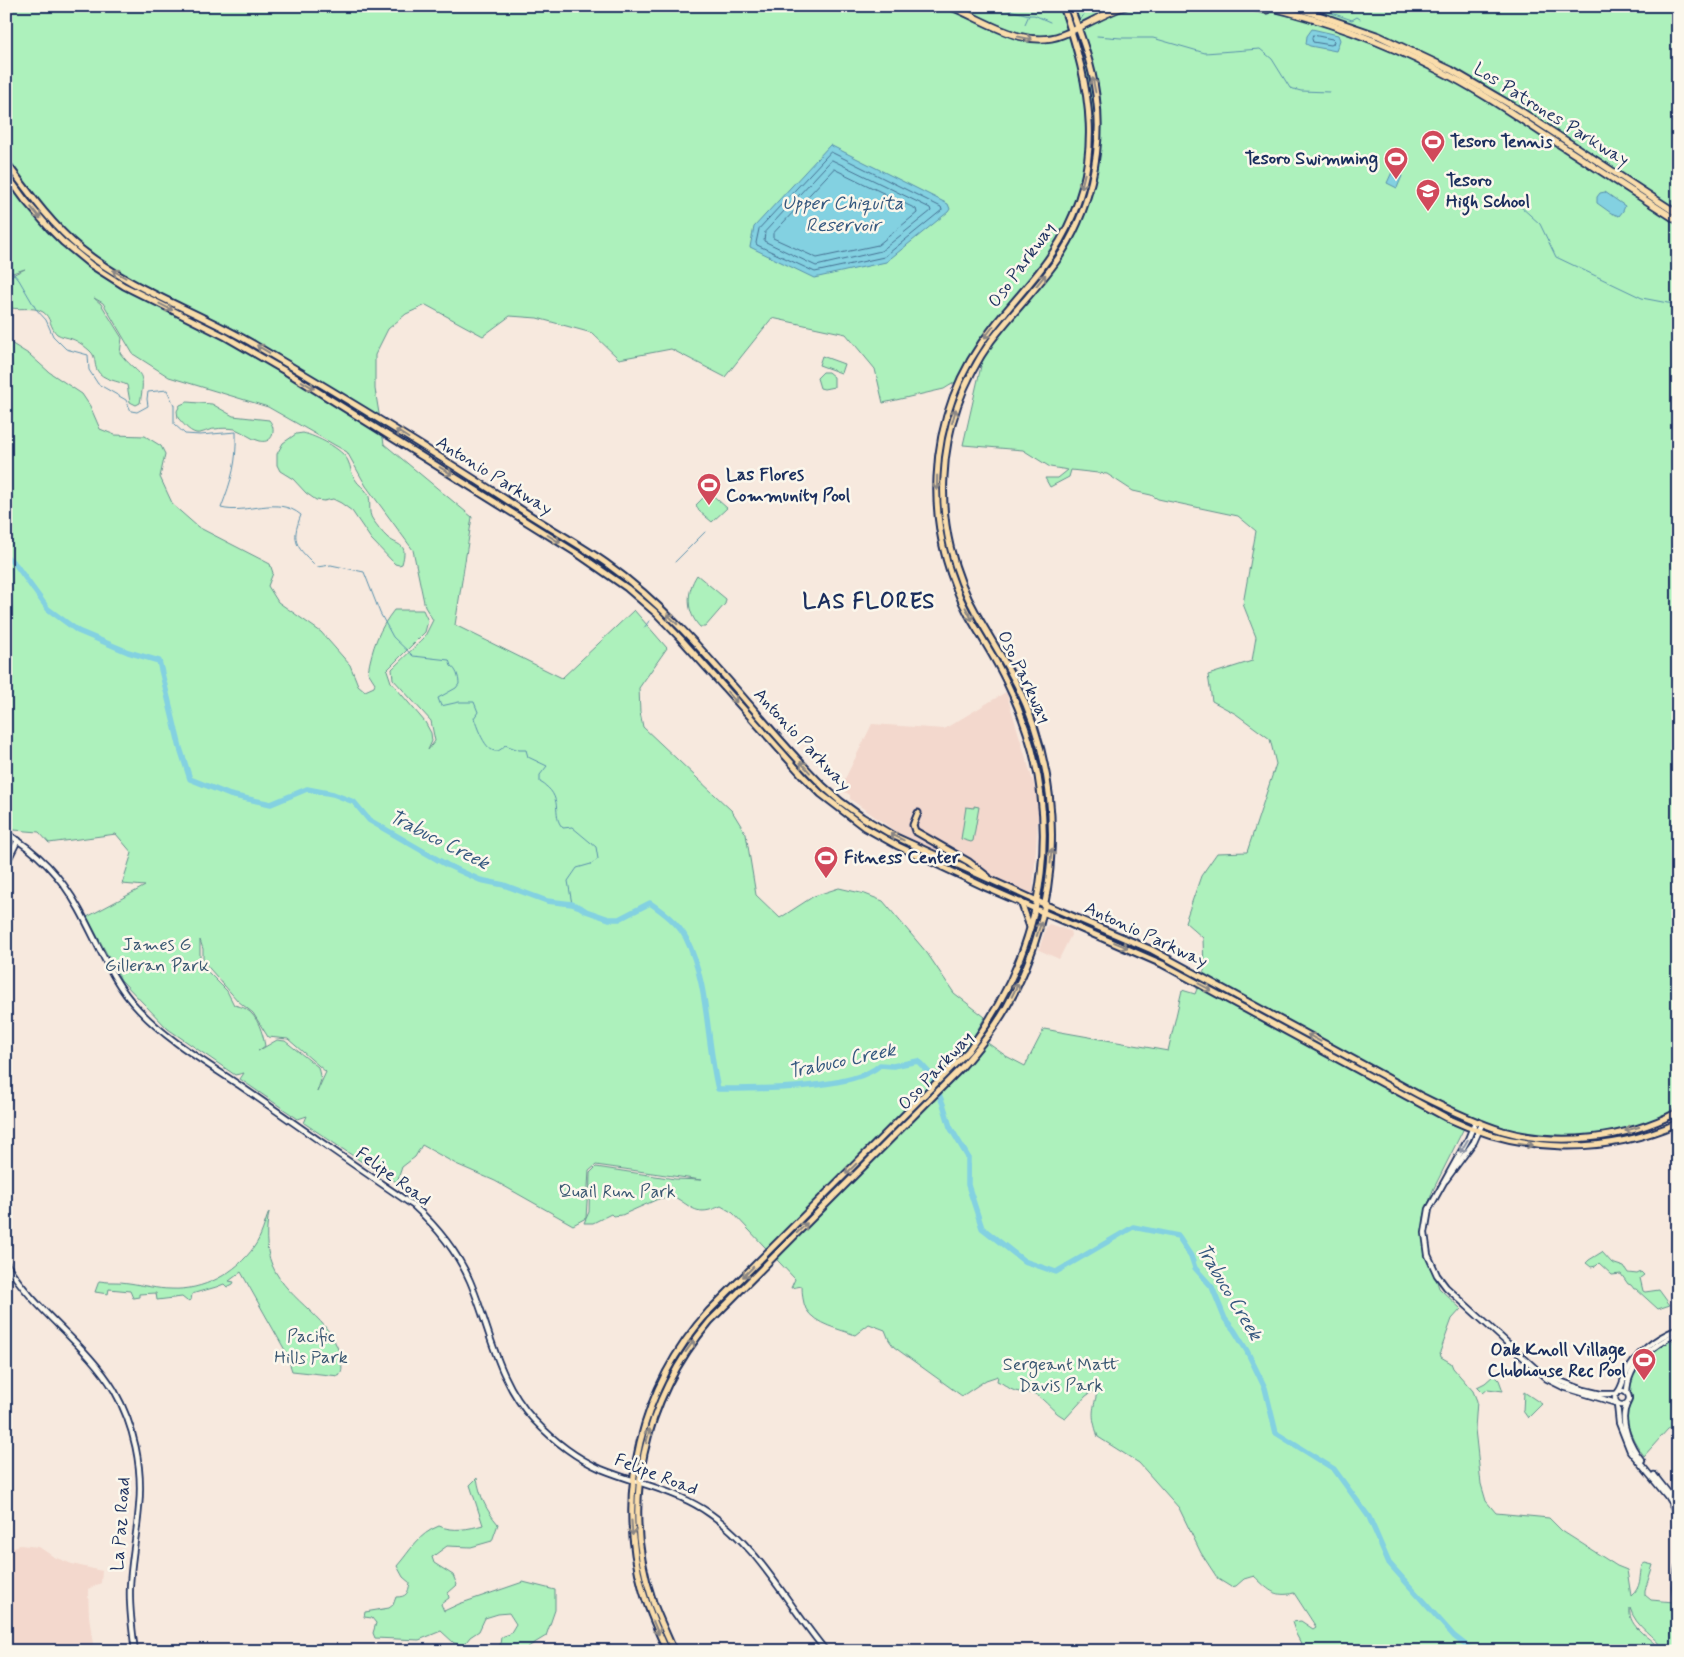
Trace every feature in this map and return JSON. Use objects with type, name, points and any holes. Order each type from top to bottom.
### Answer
[{"type":"highway","points":[[945,6],[990,24]]},
{"type":"highway","points":[[950,6],[1019,37],[1032,40],[1049,39],[1070,32],[1126,6]]},
{"type":"highway","points":[[1246,6],[1334,26]]},
{"type":"highway","points":[[1264,6],[1334,26]]},
{"type":"highway","name":"Los Patrones Parkway","points":[[1292,6],[1378,36],[1451,70],[1516,108],[1678,214]]},
{"type":"highway","name":"Los Patrones Parkway","points":[[1334,26],[1402,53],[1469,86],[1678,221]]},
{"type":"main road","name":"Oso Parkway","points":[[667,1651],[647,1604],[637,1567],[632,1526],[632,1479],[641,1432],[667,1369],[690,1333],[716,1304],[885,1135],[959,1065],[1002,1000],[1017,968],[1036,908],[1044,834],[1037,770],[1014,698],[968,613],[948,564],[938,512],[938,464],[948,412],[968,363],[985,337],[1052,253],[1072,217],[1084,179],[1090,133],[1087,89],[1082,66],[1063,6]]},
{"type":"main road","name":"Oso Parkway","points":[[674,1651],[653,1602],[645,1571],[639,1524],[640,1482],[646,1442],[659,1403],[677,1366],[694,1341],[720,1310],[888,1141],[989,1034],[1011,999],[1029,958],[1046,905],[1052,838],[1051,806],[1046,773],[1032,720],[1023,699],[976,613],[956,567],[945,516],[944,475],[945,458],[952,423],[972,372],[992,340],[1056,262],[1076,225],[1092,179],[1098,134],[1098,111],[1094,80],[1070,6]]},
{"type":"main road","points":[[1090,133],[1098,134]]},
{"type":"main road","name":"Antonio Parkway","points":[[6,162],[47,216],[81,249],[112,271],[244,338],[609,565],[639,588],[674,620],[810,772],[840,801],[894,836],[1046,905],[1152,950],[1356,1064],[1399,1092],[1479,1132],[1527,1144],[1583,1147],[1634,1138],[1678,1123]]},
{"type":"main road","name":"Antonio Parkway","points":[[6,174],[25,200],[62,242],[91,266],[124,286],[226,337],[286,371],[614,578],[656,613],[681,638],[804,778],[850,817],[881,837],[1021,902],[1162,964],[1356,1064],[1475,1122],[1505,1132],[1528,1136],[1581,1138],[1636,1128],[1678,1112]]},
{"type":"main road","points":[[918,813],[913,825],[915,830],[970,862],[990,879]]},
{"type":"main road","name":"Felipe Road","points":[[6,833],[18,840],[48,866],[64,885],[79,909],[114,977],[128,998],[150,1022],[200,1059],[414,1206],[429,1220],[452,1248],[466,1271],[502,1372],[514,1393],[533,1419],[549,1435],[584,1460],[612,1473],[688,1501],[729,1528],[756,1556],[826,1651]]},
{"type":"main road","points":[[6,864],[18,840]]},
{"type":"main road","points":[[1021,902],[1031,927]]},
{"type":"main road","points":[[1102,937],[1106,936],[1108,932]]},
{"type":"main road","points":[[1475,1122],[1430,1209],[1425,1233],[1428,1255],[1437,1275],[1452,1293],[1547,1379],[1563,1387],[1623,1406],[1627,1404]]},
{"type":"main road","points":[[1442,1184],[1467,1153],[1482,1124]]},
{"type":"main road","name":"La Paz Road","points":[[6,1264],[30,1297],[83,1349],[99,1368],[116,1393],[130,1427],[137,1457],[140,1486],[130,1592],[130,1617],[135,1651]]},
{"type":"main road","points":[[1678,1329],[1652,1342],[1641,1353],[1633,1363],[1615,1399],[1619,1424],[1630,1451],[1667,1496],[1678,1520]]},
{"type":"main road","points":[[1678,1333],[1658,1343],[1643,1356],[1634,1368],[1629,1379],[1627,1393],[1630,1398],[1624,1411],[1631,1444],[1639,1458],[1664,1486],[1678,1511]]},
{"type":"main road","points":[[1544,1375],[1584,1390],[1601,1394],[1623,1391],[1627,1393]]},
{"type":"main road","points":[[1678,1567],[1675,1587],[1675,1602],[1678,1612]]},
{"type":"main road","points":[[1678,1582],[1678,1599]]},
{"type":"shaded area","points":[[1006,692],[1039,801],[1033,895],[909,841],[850,799],[850,795],[840,789],[872,724],[944,729]]},
{"type":"shaded area","points":[[1049,924],[1070,931],[1071,935],[1059,959],[1039,950],[1046,927]]},
{"type":"shaded area","points":[[20,1545],[39,1547],[54,1557],[72,1564],[102,1571],[101,1583],[88,1589],[89,1616],[94,1651],[24,1651],[8,1648],[6,1644],[6,1550]]},
{"type":"green space","points":[[6,6],[1678,6],[1678,1107],[1637,1133],[1572,1142],[1505,1133],[1469,1118],[1433,1190],[1424,1217],[1423,1237],[1439,1288],[1461,1309],[1452,1319],[1440,1352],[1441,1357],[1451,1363],[1453,1368],[1473,1391],[1477,1401],[1475,1429],[1481,1484],[1486,1501],[1496,1513],[1549,1518],[1562,1531],[1617,1566],[1627,1570],[1631,1596],[1639,1585],[1642,1565],[1645,1563],[1653,1565],[1645,1595],[1651,1600],[1674,1602],[1678,1617],[1678,1651],[1665,1651],[1636,1621],[1630,1608],[1630,1615],[1636,1627],[1662,1651],[1305,1651],[1292,1622],[1301,1621],[1313,1629],[1316,1627],[1294,1593],[1276,1593],[1254,1576],[1244,1579],[1236,1586],[1231,1587],[1218,1579],[1201,1553],[1179,1508],[1139,1463],[1098,1437],[1093,1412],[1098,1388],[1086,1396],[1066,1418],[1058,1414],[1035,1394],[1015,1391],[997,1381],[998,1376],[986,1380],[962,1396],[894,1347],[885,1330],[869,1324],[855,1335],[828,1326],[815,1319],[805,1307],[802,1286],[791,1288],[795,1279],[733,1213],[721,1206],[700,1211],[673,1196],[658,1199],[622,1215],[613,1216],[611,1214],[593,1223],[584,1223],[589,1212],[590,1173],[596,1167],[675,1179],[701,1180],[596,1165],[589,1171],[586,1218],[573,1225],[495,1181],[456,1164],[422,1145],[415,1157],[402,1167],[397,1182],[374,1170],[304,1123],[307,1116],[298,1119],[240,1079],[244,1073],[235,1075],[168,1029],[121,980],[87,917],[145,886],[122,884],[132,853],[116,834],[49,843],[39,832],[14,830],[6,825],[6,340],[30,355],[49,372],[82,394],[90,406],[100,429],[115,435],[145,436],[161,446],[165,454],[160,477],[173,505],[198,527],[270,564],[273,573],[268,586],[278,602],[321,632],[350,665],[358,685],[365,691],[374,687],[375,683],[368,672],[374,647],[384,624],[394,610],[423,610],[428,621],[425,632],[387,670],[391,682],[425,722],[431,733],[432,741],[428,750],[435,741],[431,721],[393,679],[392,669],[424,638],[433,620],[425,607],[413,550],[366,486],[347,452],[268,407],[169,377],[133,354],[103,303],[94,298],[101,304],[122,338],[120,353],[141,378],[142,392],[140,403],[136,405],[130,402],[127,385],[99,373],[91,352],[77,341],[57,334],[46,314],[34,309],[10,308],[6,306],[6,278],[25,269],[6,275]],"holes":[[[426,305],[483,336],[510,316],[537,318],[592,333],[619,359],[671,349],[725,377],[772,318],[846,334],[875,369],[883,403],[944,389],[981,366],[963,445],[1023,450],[1050,467],[1068,470],[1058,478],[1045,478],[1050,487],[1069,477],[1071,470],[1107,474],[1133,491],[1151,495],[1158,499],[1238,516],[1256,531],[1243,604],[1256,637],[1252,661],[1208,675],[1212,701],[1236,714],[1270,739],[1276,764],[1247,852],[1217,853],[1201,876],[1185,922],[1203,938],[1204,971],[1195,994],[1182,990],[1168,1051],[1044,1029],[1025,1066],[1006,1056],[975,1034],[985,1017],[954,993],[927,953],[883,901],[865,894],[839,888],[814,896],[780,918],[756,895],[746,834],[732,811],[643,727],[639,688],[667,648],[634,610],[562,678],[455,625],[472,517],[384,444],[375,389],[375,355],[388,329],[406,314]],[[200,940],[203,949],[203,961],[238,1001],[253,1013],[268,1037],[288,1039],[326,1072],[317,1092],[321,1080],[318,1067],[285,1041],[277,1040],[258,1051],[265,1046],[257,1021],[246,1009],[234,1005],[227,991],[200,964]]]},
{"type":"green space","points":[[822,356],[844,364],[841,373],[819,365]]},
{"type":"green space","points":[[823,372],[828,372],[834,377],[834,387],[820,388],[817,378]]},
{"type":"green space","points":[[187,402],[212,404],[233,416],[269,420],[273,428],[271,438],[260,441],[238,430],[222,428],[198,433],[193,432],[178,418],[177,411],[180,405]]},
{"type":"green space","points":[[303,433],[328,444],[345,456],[354,477],[368,494],[371,517],[386,536],[402,546],[404,557],[402,564],[395,564],[371,539],[352,511],[333,499],[316,500],[306,493],[293,479],[280,471],[277,465],[277,454],[283,443],[296,434]]},
{"type":"green space","points":[[709,492],[727,508],[712,522],[699,511],[696,505]]},
{"type":"green space","points":[[697,575],[726,599],[725,604],[705,627],[700,627],[695,621],[689,602],[691,588]]},
{"type":"green space","points":[[974,806],[979,807],[973,841],[971,842],[961,839],[966,807],[974,808]]},
{"type":"green space","name":"Pacific Hills Park","points":[[269,1212],[267,1238],[268,1252],[272,1265],[289,1290],[330,1333],[337,1346],[341,1361],[342,1371],[339,1376],[292,1371],[286,1352],[241,1272],[229,1281],[234,1282],[233,1284],[227,1287],[224,1284],[192,1294],[191,1300],[187,1301],[182,1297],[157,1300],[156,1293],[139,1294],[139,1297],[133,1298],[130,1291],[109,1289],[108,1294],[95,1292],[99,1281],[183,1289],[195,1287],[218,1278],[238,1265],[254,1247]]},
{"type":"green space","points":[[1602,1252],[1612,1263],[1624,1267],[1628,1273],[1637,1274],[1641,1272],[1644,1275],[1640,1278],[1643,1291],[1659,1290],[1670,1305],[1658,1309],[1628,1284],[1621,1274],[1612,1275],[1599,1263],[1591,1267],[1586,1263]]},
{"type":"green space","points":[[1671,1340],[1678,1347],[1678,1423],[1668,1429],[1644,1456],[1634,1441],[1628,1424],[1627,1411],[1632,1400],[1631,1383],[1644,1360],[1657,1348]]},
{"type":"green space","points":[[1494,1375],[1499,1380],[1503,1391],[1488,1389],[1483,1393],[1477,1387]]},
{"type":"green space","points":[[1524,1392],[1542,1404],[1528,1418],[1523,1411]]},
{"type":"green space","points":[[477,1478],[484,1503],[498,1524],[492,1541],[471,1547],[447,1546],[432,1557],[434,1563],[453,1575],[457,1585],[448,1593],[449,1598],[441,1604],[444,1611],[523,1582],[555,1590],[555,1610],[546,1636],[528,1647],[530,1651],[493,1651],[500,1645],[501,1637],[510,1634],[516,1624],[509,1613],[485,1618],[479,1631],[470,1637],[464,1645],[454,1643],[441,1631],[419,1640],[375,1638],[373,1633],[376,1623],[372,1618],[364,1617],[365,1612],[389,1608],[393,1605],[396,1597],[406,1594],[410,1583],[403,1577],[397,1566],[415,1543],[426,1533],[439,1526],[461,1529],[483,1525],[470,1485]]},
{"type":"water","points":[[1312,29],[1338,35],[1340,40],[1336,51],[1306,44],[1307,36]]},
{"type":"water","name":"Upper Chiquita Reservoir","points":[[830,145],[948,204],[950,209],[886,262],[814,278],[750,247],[754,227]]},
{"type":"water","points":[[1392,172],[1402,176],[1397,188],[1387,183]]},
{"type":"water","points":[[1605,192],[1625,206],[1619,216],[1597,203],[1597,197],[1600,193]]},
{"type":"waterway","points":[[994,6],[1029,15]]},
{"type":"waterway","points":[[1081,19],[1089,6]]},
{"type":"waterway","points":[[1311,6],[1352,20],[1357,17],[1360,19]]},
{"type":"waterway","points":[[1025,24],[1029,15],[1034,15],[1050,22]]},
{"type":"waterway","points":[[1097,36],[1153,38],[1205,53],[1260,49],[1272,59],[1290,88],[1301,91],[1329,92]]},
{"type":"waterway","points":[[1520,206],[1540,224],[1556,257],[1642,298],[1678,305]]},
{"type":"waterway","points":[[6,265],[19,280],[36,309],[46,320],[53,336],[66,349],[88,355],[89,370],[98,384],[126,400],[131,411],[137,412],[148,406],[148,392],[167,390],[174,405],[174,424],[185,434],[200,435],[236,432],[236,453],[233,471],[221,508],[241,509],[282,506],[292,509],[301,515],[296,532],[297,544],[317,567],[331,565],[364,572],[380,613],[393,637],[413,656],[449,660],[457,674],[459,684],[456,688],[438,698],[441,706],[459,702],[474,702],[478,712],[474,718],[485,744],[494,751],[500,750],[505,745],[519,750],[526,750],[528,757],[547,766],[540,775],[540,782],[553,794],[559,823],[563,828],[572,827],[596,847],[598,859],[591,864],[577,868],[568,881],[572,904]]},
{"type":"waterway","points":[[675,562],[705,532]]},
{"type":"waterway","name":"Trabuco Creek","points":[[6,556],[16,565],[48,609],[78,631],[128,652],[159,661],[180,748],[190,779],[230,795],[271,804],[307,789],[333,794],[354,802],[369,820],[447,865],[480,880],[504,885],[547,901],[572,904],[609,919],[619,919],[650,903],[660,910],[683,933],[699,974],[718,1089],[779,1088],[827,1084],[867,1073],[880,1065],[893,1066],[918,1061],[932,1076],[950,1127],[968,1157],[968,1185],[982,1228],[1024,1261],[1056,1272],[1133,1227],[1178,1236],[1191,1256],[1195,1268],[1212,1287],[1225,1319],[1247,1351],[1265,1388],[1276,1433],[1334,1469],[1369,1517],[1389,1563],[1454,1636],[1473,1651]]},
{"type":"waterway","points":[[644,628],[649,621]]},
{"type":"place","name":"Tesoro Tennis","points":[[1433,163]]},
{"type":"place","name":"Tesoro Swimming","points":[[1396,180]]},
{"type":"place","name":"Tesoro High School","points":[[1428,212]]},
{"type":"place","name":"Las Flores Community Pool","points":[[709,506]]},
{"type":"place","name":"Fitness Center","points":[[826,879]]},
{"type":"place","name":"Oak Knoll Village Clubhouse Rec Pool","points":[[1644,1381]]},
{"type":"district","name":"LAS FLORES","points":[[869,602]]},
{"type":"park label","name":"James G Gilleran Park","points":[[157,955]]},
{"type":"park label","name":"Quail Run Park","points":[[617,1192]]},
{"type":"park label","name":"Sergeant Matt Davis Park","points":[[1061,1375]]}]
